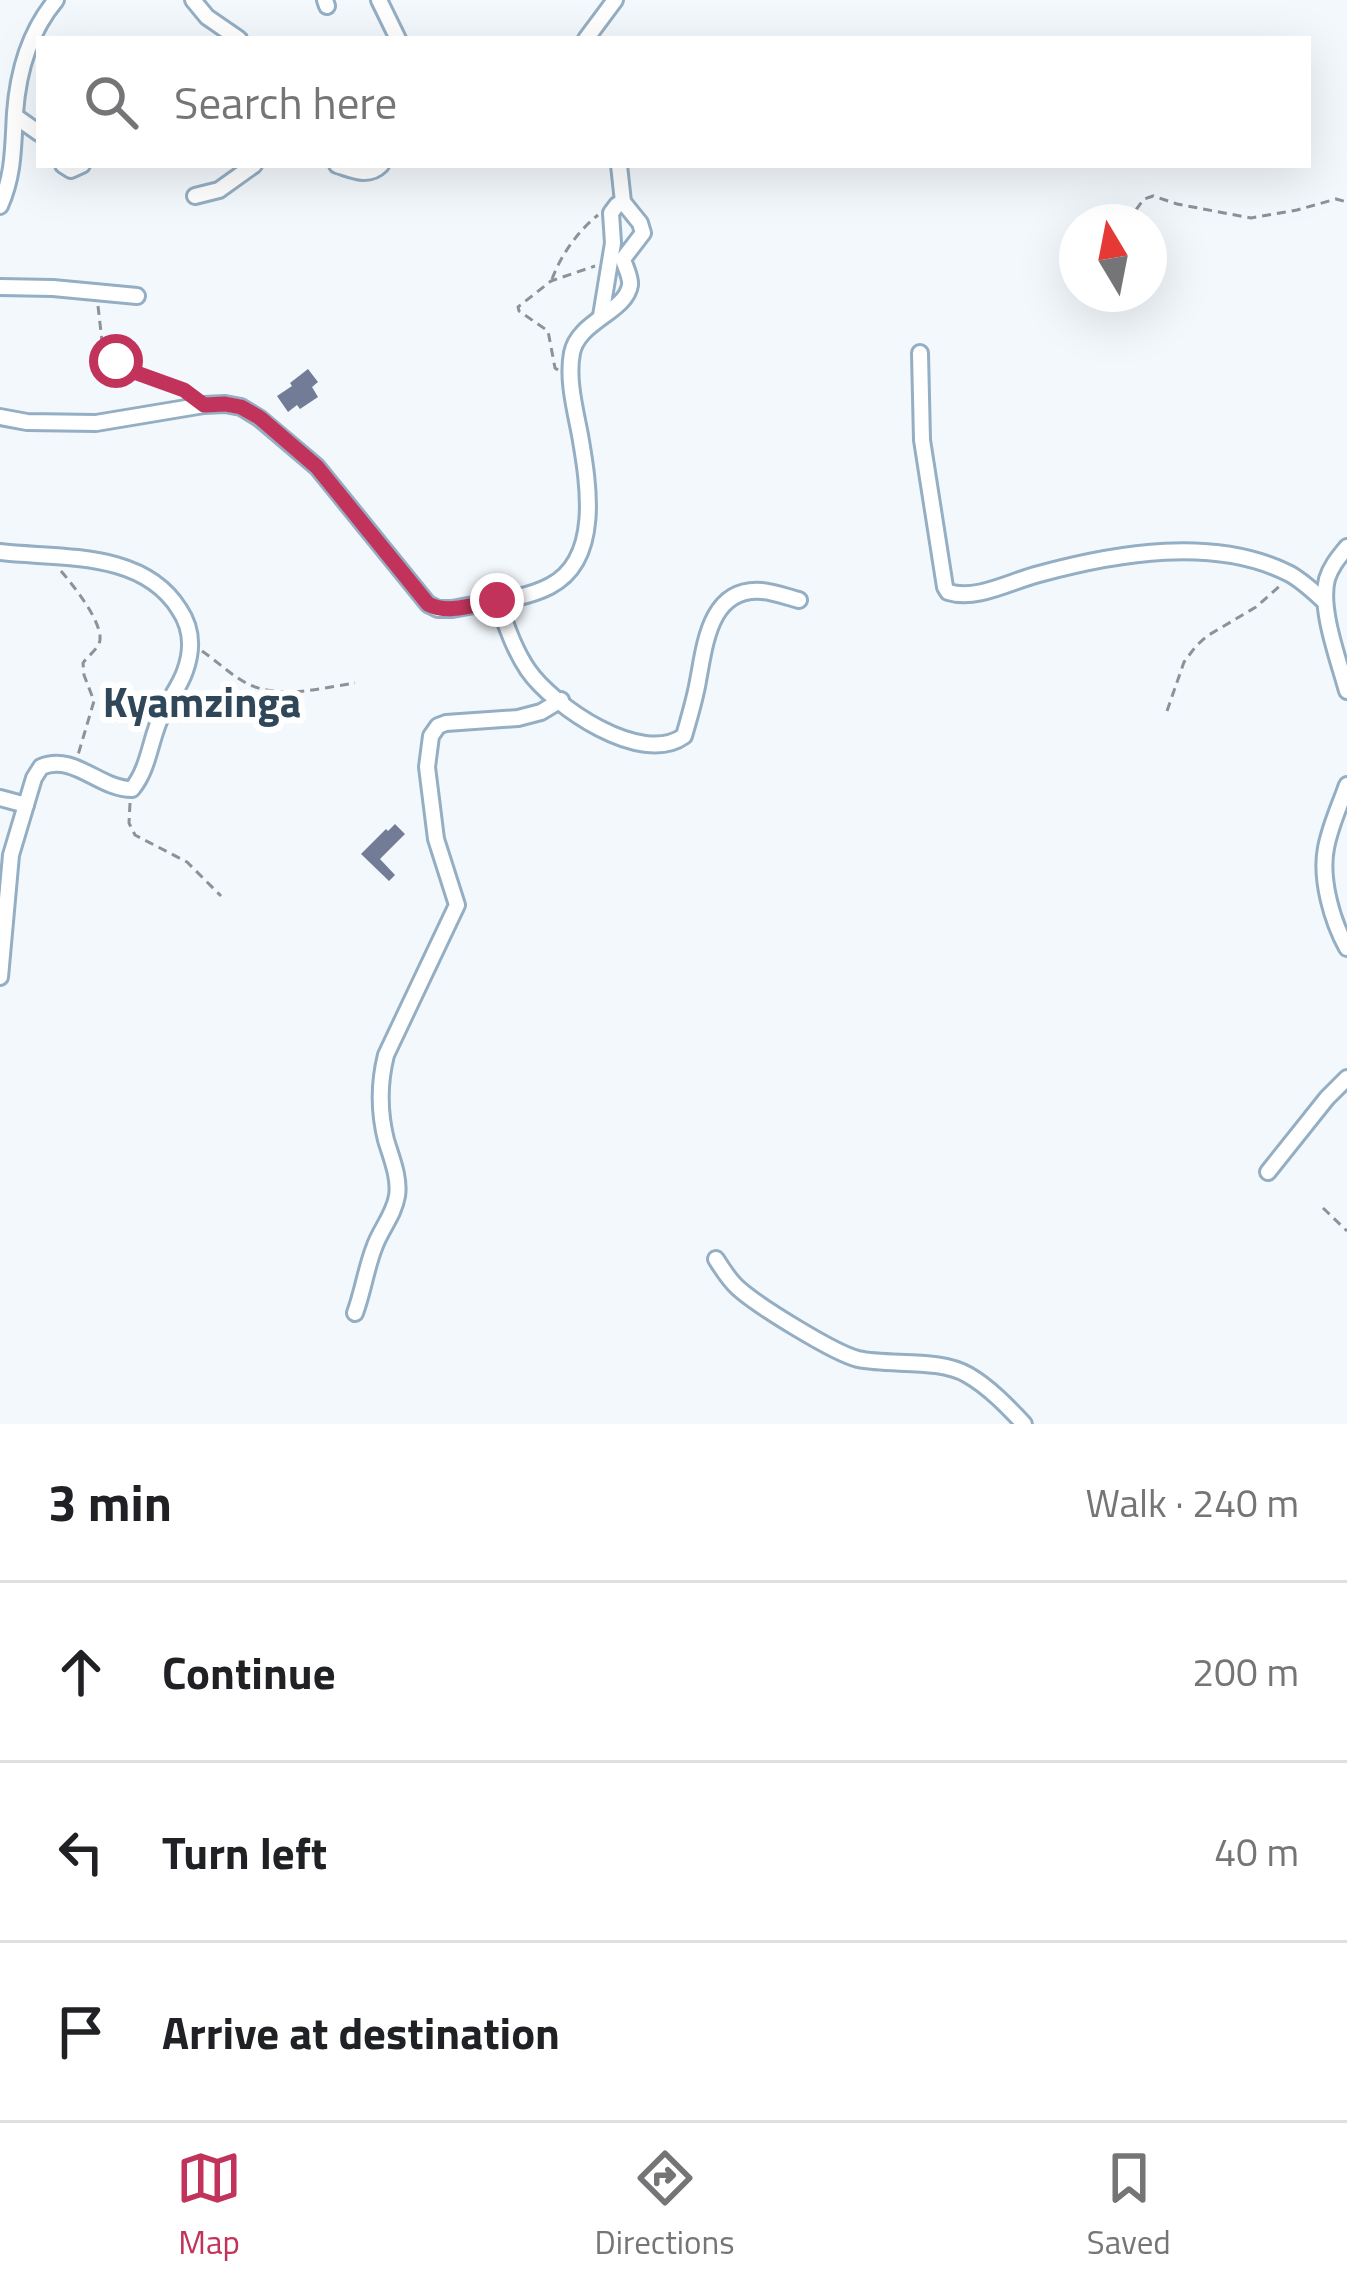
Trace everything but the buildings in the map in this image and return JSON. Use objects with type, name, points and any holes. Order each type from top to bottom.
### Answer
[{"type":"street","points":[[0,206],[12,173],[15,114],[30,39],[56,0]]},
{"type":"street","points":[[193,0],[235,36]]},
{"type":"street","points":[[379,0],[397,36]]},
{"type":"street","points":[[588,36],[615,0]]},
{"type":"street","points":[[0,100],[36,131]]},
{"type":"street","points":[[195,196],[219,190],[250,168]]},
{"type":"street","points":[[348,168],[366,173],[378,168]]},
{"type":"street","points":[[601,316],[619,168]]},
{"type":"street","points":[[0,417],[97,423],[204,405],[241,407],[317,467],[428,604],[452,609],[552,585],[570,571],[584,544],[587,507],[571,376],[573,346],[629,290],[623,259],[643,233],[640,223],[618,206]]},
{"type":"street","points":[[0,287],[137,296]]},
{"type":"street","points":[[920,353],[922,440],[948,592],[962,595],[991,590],[1037,574],[1143,553],[1207,553],[1250,560],[1293,575],[1325,602]]},
{"type":"street","points":[[1347,547],[1332,567],[1325,602],[1347,691]]},
{"type":"street","points":[[0,552],[91,559],[148,578],[178,606],[187,621],[190,644],[185,670],[159,719],[132,790],[58,762],[41,767],[34,778],[11,854],[0,977]]},
{"type":"street","points":[[497,600],[511,641],[530,672],[581,717],[611,735],[657,745],[675,743],[685,736],[701,653],[712,621],[724,604],[759,590],[799,600]]},
{"type":"street","points":[[355,1312],[374,1246],[397,1197],[384,1133],[381,1074],[386,1054],[457,905],[436,839],[427,767],[431,736],[446,723],[518,718],[561,700]]},
{"type":"street","points":[[1347,784],[1325,849],[1324,872],[1347,949]]},
{"type":"street","points":[[0,798],[26,805]]},
{"type":"street","points":[[1268,1172],[1347,1078]]},
{"type":"street","points":[[716,1259],[746,1294],[830,1346],[861,1360],[966,1373],[1024,1424]]},
{"type":"path","points":[[1140,204],[1153,196],[1251,218],[1336,200],[1347,202]]},
{"type":"path","points":[[551,280],[586,225],[618,206]]},
{"type":"path","points":[[571,376],[555,368],[548,331],[518,309],[551,280],[609,262]]},
{"type":"path","points":[[93,293],[102,340],[116,361],[184,390],[204,405]]},
{"type":"path","points":[[49,556],[81,597],[100,637],[83,663],[94,701],[81,751],[71,766]]},
{"type":"path","points":[[1167,711],[1184,662],[1196,646],[1256,607],[1293,575]]},
{"type":"path","points":[[190,644],[245,683],[260,688],[280,692],[355,683]]},
{"type":"path","points":[[132,790],[130,823],[135,835],[187,862],[221,896]]},
{"type":"path","points":[[1323,1208],[1347,1231]]},
{"type":"district","name":"Kyamzinga","points":[[202,702]]},
{"type":"route","points":[[116,361],[184,390],[204,405],[241,407],[260,418],[317,467],[428,604],[452,609],[497,600]]}]
